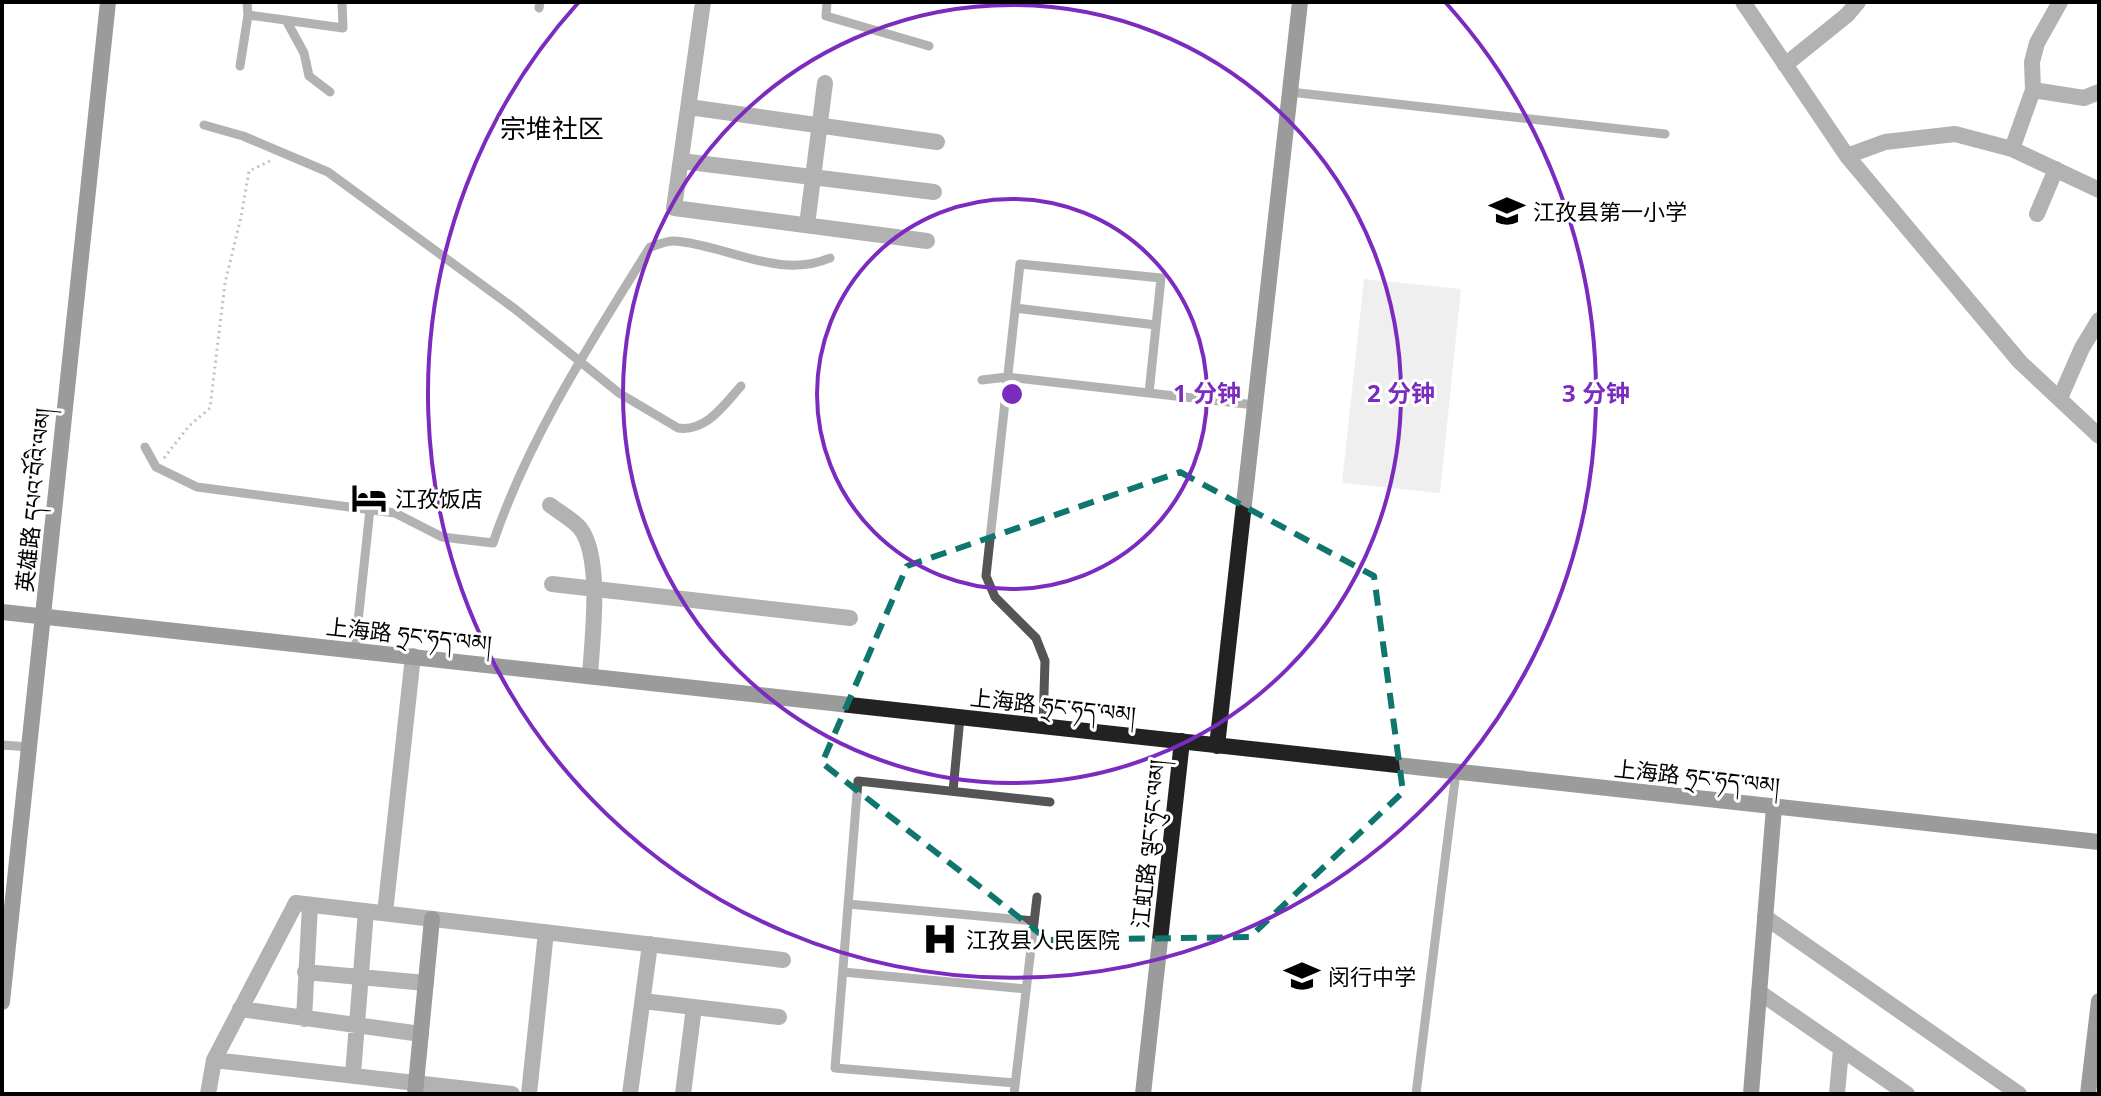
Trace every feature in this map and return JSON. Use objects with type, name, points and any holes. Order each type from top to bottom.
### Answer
[{"type":"main road","name":"英雄路 དཔའ་བོའི་ལམ།","points":[[2,1002],[108,2]]},
{"type":"main road","points":[[1217,746],[1300,2]]},
{"type":"main road","name":"上海路 ཧྲང་ཧད་ལམ།","points":[[2,612],[2099,842]]},
{"type":"main road","name":"江虹路 ལྕང་ཧུང་ལམ།","points":[[1143,1094],[1182,741]]},
{"type":"main road","points":[[1751,1094],[1774,807]]},
{"type":"main road","points":[[416,1088],[432,919]]},
{"type":"main road","points":[[2088,1094],[2099,1001]]},
{"type":"street","points":[[703,2],[674,208],[927,241]]},
{"type":"street","points":[[1743,2],[1847,156],[2020,362],[2099,436]]},
{"type":"street","points":[[1785,65],[1847,15],[1858,2]]},
{"type":"street","points":[[2012,149],[2033,90],[2032,62],[2037,43],[2060,2]]},
{"type":"street","points":[[807,225],[825,83]]},
{"type":"street","points":[[2033,90],[2084,98],[2099,92]]},
{"type":"street","points":[[689,107],[937,142]]},
{"type":"street","points":[[1847,156],[1885,142],[1955,134],[2012,149],[2099,190]]},
{"type":"street","points":[[681,161],[934,192]]},
{"type":"street","points":[[2037,214],[2056,169]]},
{"type":"street","points":[[2060,398],[2082,348],[2099,320]]},
{"type":"street","points":[[550,505],[579,527],[587,541],[595,589],[590,676]]},
{"type":"street","points":[[552,584],[850,618]]},
{"type":"street","points":[[385,913],[413,656]]},
{"type":"street","points":[[208,1094],[214,1060],[296,903],[783,960]]},
{"type":"street","points":[[304,1019],[310,905]]},
{"type":"street","points":[[353,1074],[366,911]]},
{"type":"street","points":[[1765,917],[2019,1094]]},
{"type":"street","points":[[529,1094],[546,932]]},
{"type":"street","points":[[630,1094],[650,944]]},
{"type":"street","points":[[305,972],[426,983]]},
{"type":"street","points":[[1759,992],[1907,1094]]},
{"type":"street","points":[[643,1001],[779,1017]]},
{"type":"street","points":[[683,1094],[694,1007]]},
{"type":"street","points":[[240,1009],[421,1034]]},
{"type":"street","points":[[1837,1094],[1841,1049]]},
{"type":"street","points":[[214,1060],[353,1074],[416,1088],[512,1094]]},
{"type":"lane","points":[[240,66],[248,15],[247,2]]},
{"type":"lane","points":[[248,15],[343,28],[342,2]]},
{"type":"lane","points":[[827,2],[826,16],[929,46]]},
{"type":"lane","points":[[286,20],[304,53],[309,76],[330,92]]},
{"type":"lane","points":[[1290,92],[1665,134]]},
{"type":"lane","points":[[204,125],[243,136],[328,172],[515,309],[619,393],[678,428],[689,430],[709,420],[741,386]]},
{"type":"lane","points":[[145,447],[156,467],[197,487],[395,513],[442,537],[493,543],[510,492],[579,361],[650,247],[672,240],[791,266],[813,266],[830,258]]},
{"type":"lane","points":[[1043,726],[1045,661],[1036,638],[995,597],[986,576],[1020,264],[1161,278],[1149,393]]},
{"type":"lane","points":[[1015,308],[1156,325]]},
{"type":"lane","points":[[982,380],[1007,377],[1255,405]]},
{"type":"lane","points":[[355,650],[370,509]]},
{"type":"lane","points":[[953,791],[960,717]]},
{"type":"lane","points":[[2,745],[29,747]]},
{"type":"lane","points":[[1416,1094],[1456,772]]},
{"type":"lane","points":[[1015,1083],[835,1068],[858,781],[1050,802]]},
{"type":"lane","points":[[1014,1094],[1037,897]]},
{"type":"lane","points":[[848,904],[1034,921]]},
{"type":"lane","points":[[843,972],[1026,989]]},
{"type":"path","points":[[156,467],[189,426],[210,408],[225,283],[249,171],[282,152]]},
{"type":"highlighted area","points":[[1180,472],[1374,576],[1403,792],[1250,937],[1048,940],[822,763],[907,566]]},
{"type":"shaded area","points":[[1364,279],[1461,289],[1440,493],[1342,483]]},
{"type":"place","name":"江孜县第一小学","points":[[1507,211]]},
{"type":"place","name":"江孜饭店","points":[[369,498]]},
{"type":"place","name":"江孜县人民医院","points":[[940,939]]},
{"type":"place","name":"闵行中学","points":[[1302,976]]},
{"type":"district","name":"宗堆社区","points":[[552,128]]}]
